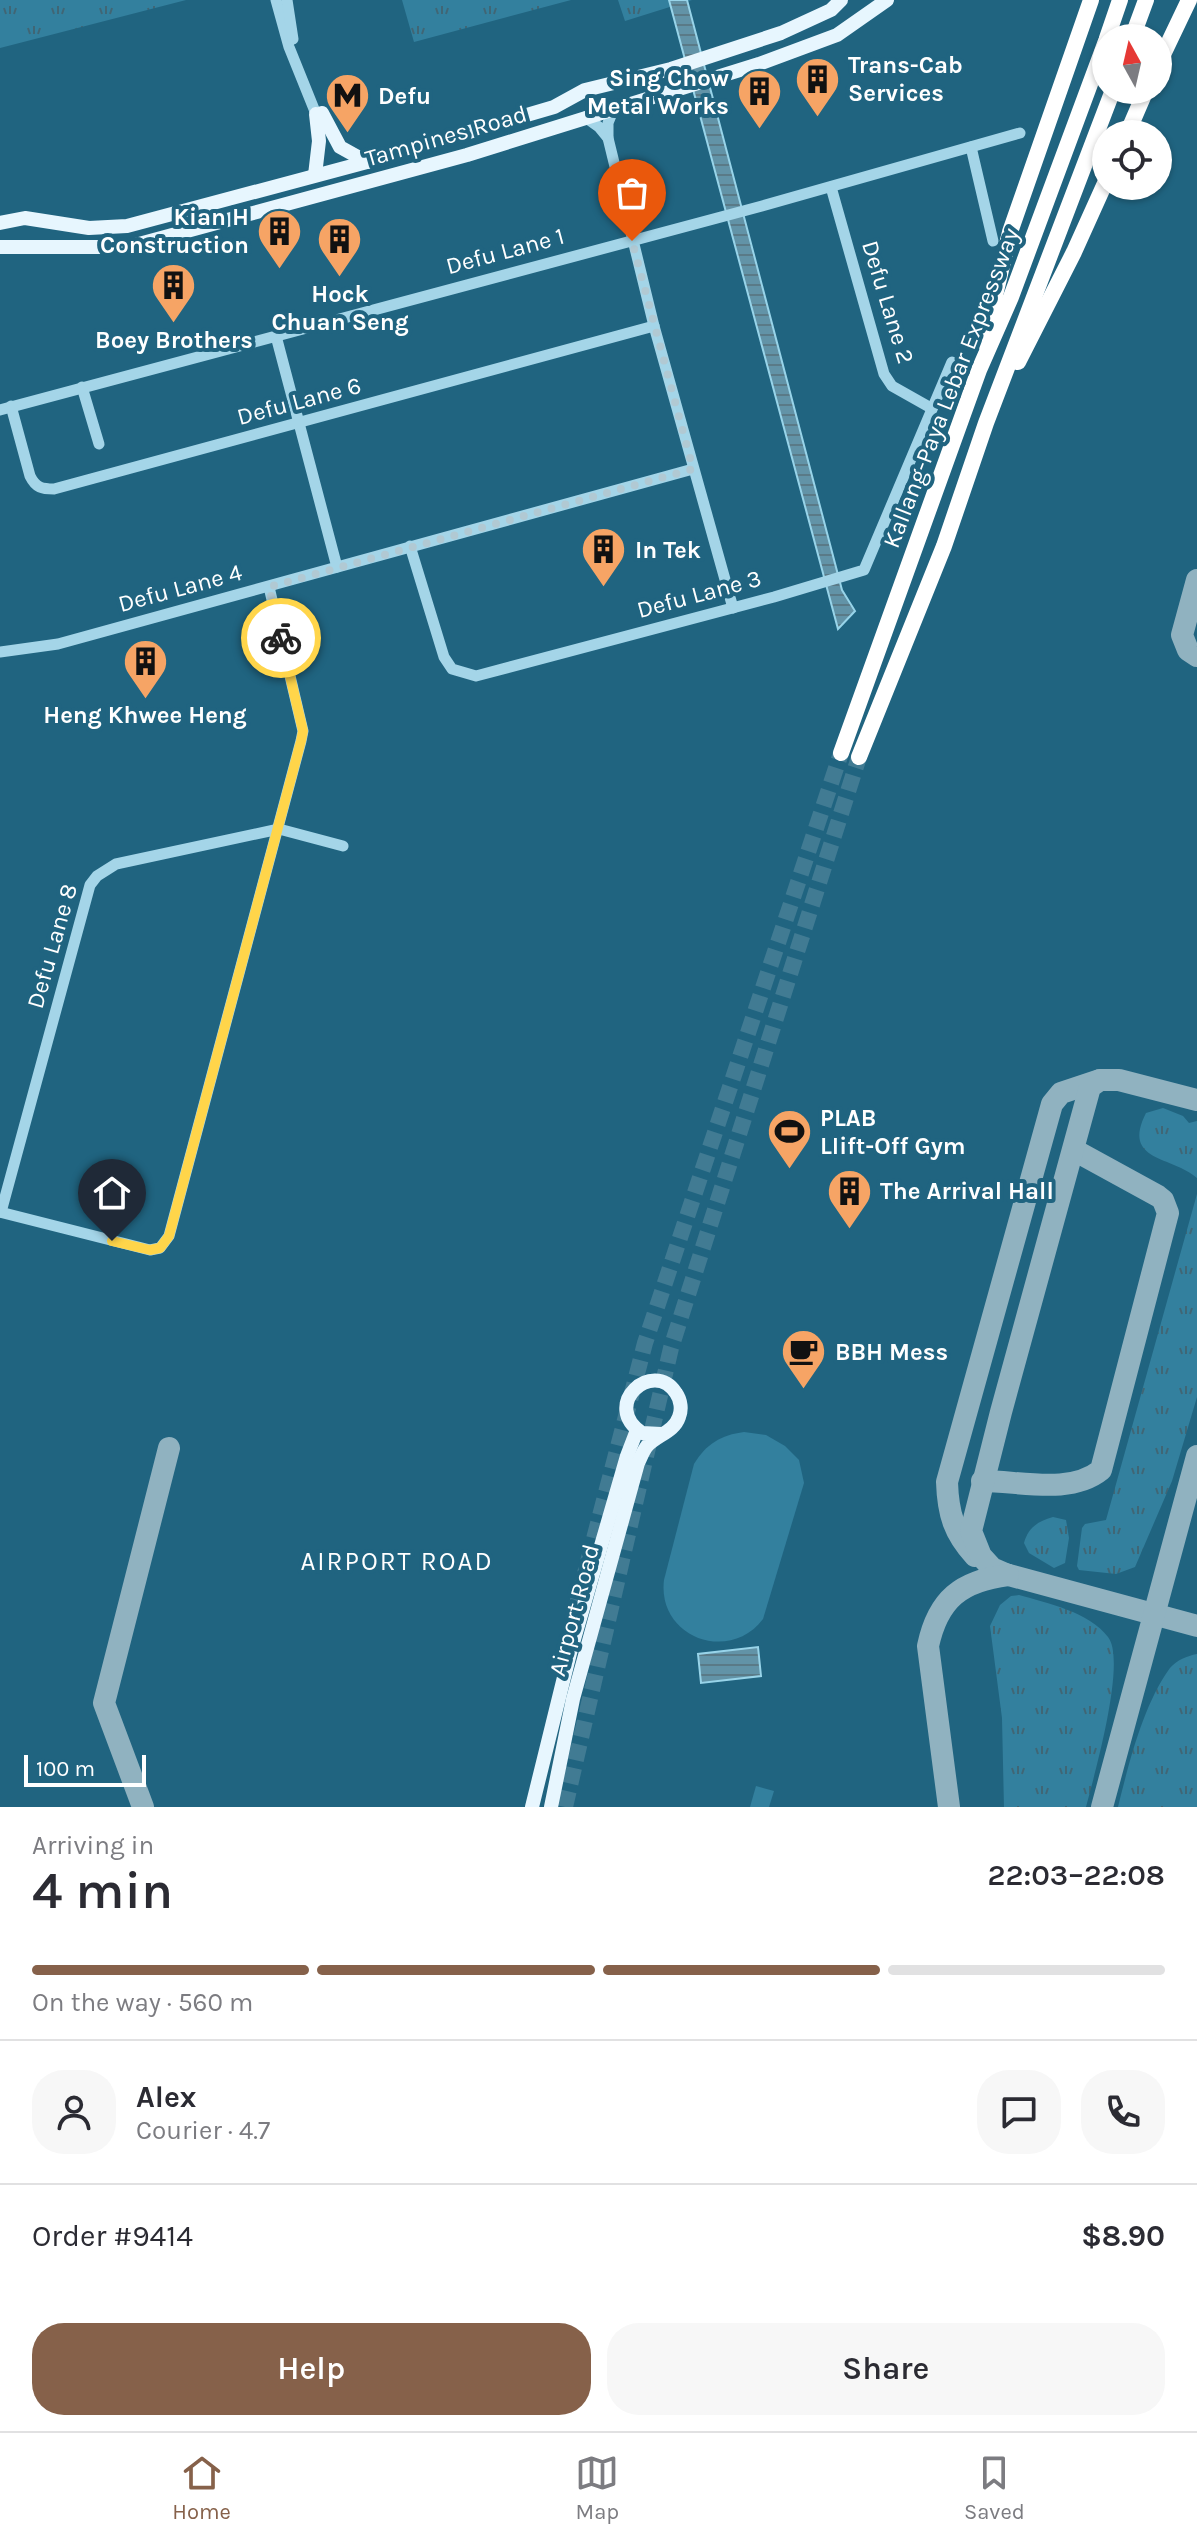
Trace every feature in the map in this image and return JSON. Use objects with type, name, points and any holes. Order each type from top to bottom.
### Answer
[{"type":"highway","name":"Kallang-Paya Lebar Expressway","points":[[1111,24],[1120,0]]},
{"type":"highway","points":[[1137,24],[1146,0]]},
{"type":"highway","points":[[1172,36],[1189,0]]},
{"type":"highway","points":[[979,370],[1010,232],[1086,5]]},
{"type":"highway","name":"Kallang-Paya Lebar Expressway","points":[[841,753],[979,370],[1011,297],[1092,79]]},
{"type":"highway","name":"Kallang-Paya Lebar Expressway","points":[[859,757],[944,546],[995,401],[1108,104]]},
{"type":"highway","points":[[995,401],[1035,331],[1097,200]]},
{"type":"main road","name":"Tampines Road","points":[[0,223],[25,218],[89,228],[127,226],[367,162],[554,107],[585,90],[671,69],[781,33],[831,10],[841,0]]},
{"type":"main road","name":"Tampines Road","points":[[0,247],[128,247],[467,155],[678,90],[837,35],[887,0]]},
{"type":"main road","points":[[319,114],[340,147],[367,162]]},
{"type":"main road","points":[[315,175],[319,114]]},
{"type":"main road","name":"Airport Road","points":[[532,1807],[570,1653],[637,1430],[626,1410],[630,1395],[639,1385],[657,1381],[671,1387],[681,1409],[675,1425],[647,1446],[638,1463],[573,1699],[551,1807]]},
{"type":"main road","points":[[637,1430],[648,1435],[661,1434]]},
{"type":"street","points":[[276,0],[289,47],[319,114]]},
{"type":"street","points":[[287,0],[293,40],[319,114]]},
{"type":"street","points":[[614,108],[608,123],[608,138],[632,241],[733,608]]},
{"type":"street","points":[[585,117],[608,138]]},
{"type":"street","name":"Defu Lane 1","points":[[6,408],[726,216],[1020,133]]},
{"type":"street","points":[[971,147],[993,241]]},
{"type":"street","name":"Defu Lane 2","points":[[831,187],[884,374],[892,386],[931,408]]},
{"type":"street","name":"Defu Lane 6","points":[[6,408],[34,485],[54,489],[654,326]]},
{"type":"street","points":[[276,336],[337,567]]},
{"type":"street","name":"Defu Lane 3","points":[[410,546],[444,657],[452,669],[476,676],[864,570],[952,362]]},
{"type":"street","points":[[82,387],[99,444]]},
{"type":"street","name":"Defu Lane 4","points":[[0,652],[58,644],[693,469]]},
{"type":"street","points":[[0,1212],[150,1250],[160,1248],[165,1243],[303,731],[269,587]]},
{"type":"street","points":[[279,829],[343,846]]},
{"type":"street","name":"Defu Lane 8","points":[[0,1212],[90,885],[97,876],[116,864],[279,829]]},
{"type":"green space","points":[[0,0],[186,0],[0,48]]},
{"type":"green space","points":[[402,0],[571,0],[414,42]]},
{"type":"green space","points":[[618,0],[692,0],[625,21]]},
{"type":"green space","points":[[1163,1108],[1183,1116],[1189,1123],[1197,1121],[1197,1178],[1153,1156],[1140,1141],[1140,1129],[1146,1113]]},
{"type":"green space","points":[[1197,1194],[1197,1397],[1172,1481],[1135,1567],[1116,1574],[1079,1570],[1082,1528],[1085,1524],[1106,1520]]},
{"type":"green space","points":[[744,1432],[766,1435],[785,1446],[799,1460],[804,1483],[763,1619],[749,1633],[732,1640],[698,1638],[683,1629],[672,1616],[665,1600],[664,1580],[694,1464],[715,1442]]},
{"type":"green space","points":[[1053,1517],[1066,1520],[1069,1538],[1065,1563],[1054,1568],[1029,1553],[1024,1543],[1034,1526]]},
{"type":"green space","points":[[1019,1595],[1067,1610],[1090,1621],[1108,1637],[1113,1650],[1114,1669],[1107,1719],[1086,1807],[1004,1807],[1002,1718],[990,1626],[1000,1605],[1011,1596]]},
{"type":"green space","points":[[1197,1654],[1197,1807],[1118,1807],[1138,1735],[1160,1683],[1176,1663]]},
{"type":"green space","points":[[756,1786],[774,1791],[769,1807],[750,1807]]},
{"type":"shaded area","points":[[669,0],[687,0],[842,590],[855,611],[838,629]]},
{"type":"shaded area","points":[[758,1647],[761,1676],[701,1683],[698,1654]]},
{"type":"taxiway","points":[[1197,580],[1182,635],[1188,650],[1197,656]]},
{"type":"taxiway","points":[[975,1556],[954,1522],[947,1482],[1052,1104],[1061,1093],[1100,1080]]},
{"type":"taxiway","points":[[1008,1575],[992,1568],[981,1556],[971,1531],[1090,1087],[1100,1080],[1119,1080],[1197,1100]]},
{"type":"taxiway","points":[[982,1481],[1060,1484],[1089,1478],[1101,1470],[1168,1213],[1158,1196],[1074,1150]]},
{"type":"taxiway","points":[[143,1807],[104,1703],[169,1448]]},
{"type":"taxiway","points":[[1102,1807],[1197,1456]]},
{"type":"taxiway","points":[[994,1571],[1197,1626]]},
{"type":"taxiway","points":[[949,1807],[928,1646],[932,1630],[945,1604],[954,1595],[977,1582],[1008,1575]]},
{"type":"tunnel","points":[[576,1608],[645,1343],[841,753]]},
{"type":"tunnel","points":[[565,1807],[671,1348],[859,757]]},
{"type":"way so far","points":[[281,638],[269,587],[693,469],[632,241]]},
{"type":"place","name":"Trans-Cab Services","points":[[817,118]]},
{"type":"place","name":"Sing Chow Metal Works","points":[[760,131]]},
{"type":"place","name":"Defu","points":[[347,135]]},
{"type":"place","name":"Kian H Construction","points":[[280,270]]},
{"type":"place","name":"Hock Chuan Seng","points":[[340,279]]},
{"type":"place","name":"Boey Brothers","points":[[174,325]]},
{"type":"place","name":"In Tek","points":[[604,589]]},
{"type":"place","name":"Heng Khwee Heng","points":[[145,700]]},
{"type":"place","name":"PLAB LIift-Off Gym","points":[[789,1171]]},
{"type":"place","name":"The Arrival Hall","points":[[849,1230]]},
{"type":"place","name":"BBH Mess","points":[[804,1391]]},
{"type":"district","name":"AIRPORT ROAD","points":[[397,1561]]},
{"type":"route","points":[[112,1241],[150,1250],[160,1248],[169,1236],[303,731],[281,638]]}]
